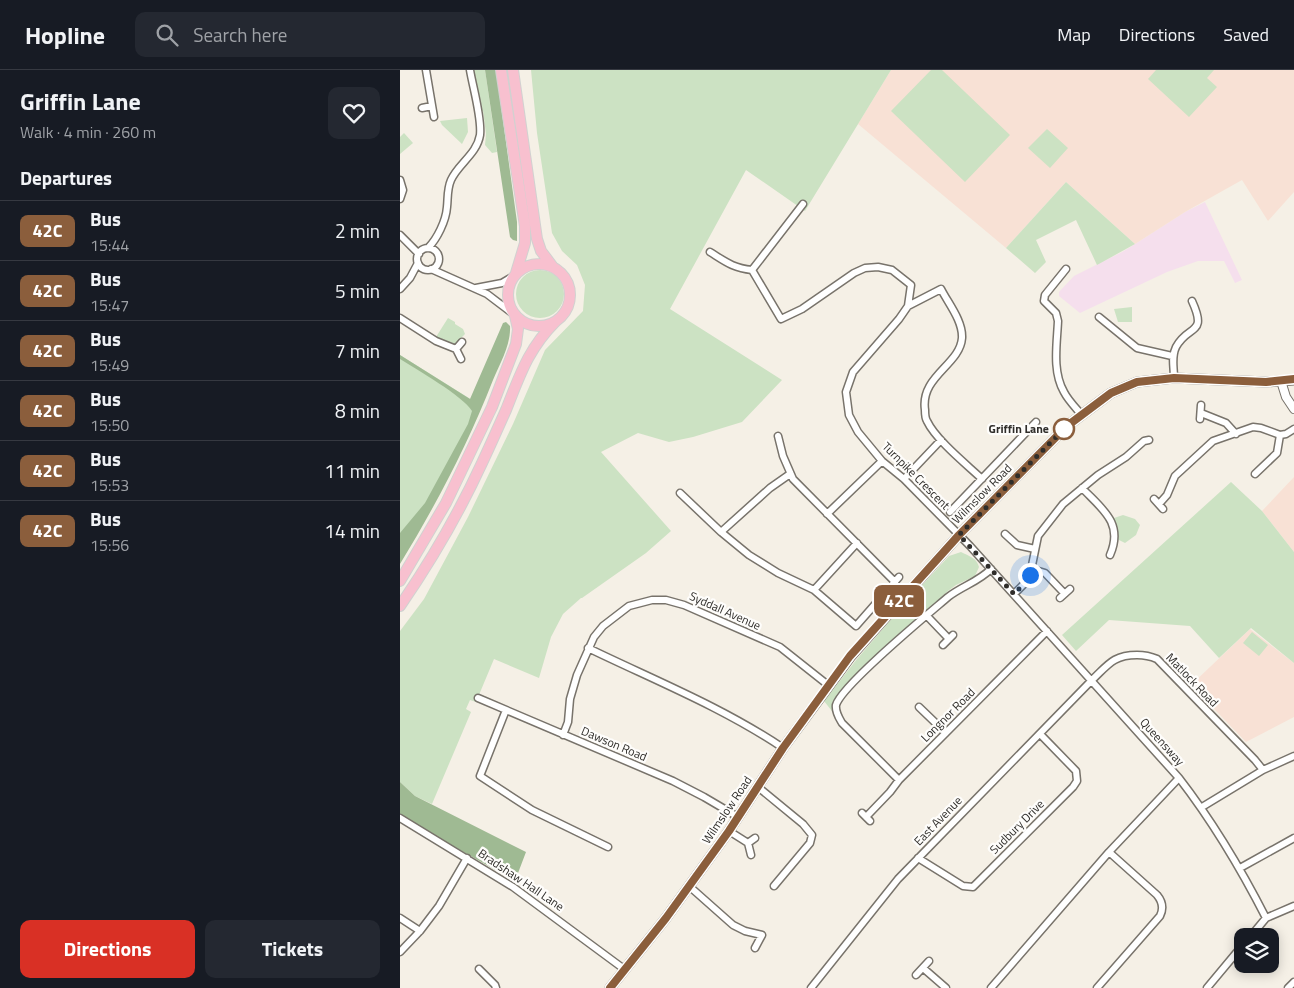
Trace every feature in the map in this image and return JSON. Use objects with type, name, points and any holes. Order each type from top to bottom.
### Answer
[{"type":"highway","points":[[400,581],[446,503],[492,407],[516,344],[518,328],[507,294],[525,243],[525,226],[501,70]]},
{"type":"highway","points":[[400,606],[442,538],[471,485],[529,355],[538,340],[565,313],[568,306],[570,293],[566,279],[553,267],[541,251],[537,239],[513,70]]},
{"type":"highway","points":[[515,274],[531,265],[542,264],[553,267]]},
{"type":"highway","points":[[514,314],[523,322],[536,326],[549,325],[556,321]]},
{"type":"main road","name":"Wilmslow Road","points":[[610,988],[689,886],[729,831],[783,748],[828,685],[862,642],[959,535],[1067,426],[1106,396],[1123,387],[1142,381],[1174,378],[1247,382],[1294,380]]},
{"type":"street","points":[[426,70],[434,117]]},
{"type":"street","points":[[400,289],[410,278],[418,263],[419,254],[428,248],[437,236],[446,213],[450,183],[458,168],[474,150],[479,138],[480,128],[470,70]]},
{"type":"street","points":[[422,108],[432,106]]},
{"type":"street","points":[[400,180],[403,190],[400,199]]},
{"type":"street","points":[[752,270],[803,204]]},
{"type":"street","points":[[400,234],[419,254]]},
{"type":"street","points":[[410,278],[436,266],[438,257],[437,236]]},
{"type":"street","points":[[428,248],[434,250],[450,278]]},
{"type":"street","points":[[710,252],[737,268],[752,270]]},
{"type":"street","points":[[418,263],[421,268],[476,288],[495,298],[514,314]]},
{"type":"street","points":[[752,270],[781,319],[802,309],[864,268],[878,267],[892,270],[911,285],[908,306]]},
{"type":"street","points":[[1066,269],[1045,295],[1044,301],[1056,314],[1058,321],[1056,369],[1058,380],[1063,391],[1081,414]]},
{"type":"street","points":[[476,288],[502,283],[515,274]]},
{"type":"street","name":"Turnpike Crescent","points":[[941,440],[926,420],[924,401],[928,388],[960,347],[962,337],[956,316],[941,289],[908,306],[853,372],[846,392],[849,415],[858,432],[882,461],[904,479],[959,535]]},
{"type":"street","points":[[1174,378],[1172,356],[1178,344],[1197,326],[1198,314],[1192,301]]},
{"type":"street","points":[[1099,317],[1137,348],[1172,356]]},
{"type":"street","points":[[400,318],[436,341],[456,349],[461,359]]},
{"type":"street","points":[[456,349],[462,342]]},
{"type":"street","points":[[1280,381],[1286,397],[1294,409]]},
{"type":"street","points":[[1201,405],[1201,416],[1226,423],[1236,434]]},
{"type":"street","points":[[950,512],[1036,422]]},
{"type":"street","points":[[1159,504],[1167,495],[1173,478],[1213,441],[1253,427],[1280,435],[1294,429]]},
{"type":"street","points":[[1255,474],[1277,453],[1280,435]]},
{"type":"street","points":[[680,493],[721,532],[749,555],[778,573],[814,590],[856,626],[897,579],[857,543],[793,479],[778,436]]},
{"type":"street","points":[[904,479],[941,440],[982,479]]},
{"type":"street","points":[[1014,594],[1028,579],[1032,569],[1038,536],[1063,504],[1126,457],[1144,441],[1149,440]]},
{"type":"street","points":[[827,514],[882,461]]},
{"type":"street","points":[[721,532],[770,488],[790,474]]},
{"type":"street","points":[[1082,488],[1111,519],[1115,538],[1110,555]]},
{"type":"street","points":[[1005,534],[1017,545],[1035,549]]},
{"type":"street","name":"Queensway","points":[[959,535],[1179,778],[1110,852],[991,988]]},
{"type":"street","points":[[814,590],[857,543]]},
{"type":"street","points":[[900,780],[842,723],[836,709],[838,701],[858,677],[927,616],[956,591],[980,579],[991,569]]},
{"type":"street","points":[[1032,569],[1045,573],[1064,593]]},
{"type":"street","name":"Syddall Avenue","points":[[563,735],[568,722],[570,699],[588,648],[603,626],[628,606],[652,600],[666,600],[684,604],[780,647],[828,685]]},
{"type":"street","points":[[927,616],[951,637],[944,645]]},
{"type":"street","name":"Longnor Road","points":[[866,817],[1046,631]]},
{"type":"street","points":[[588,648],[729,715],[755,729],[783,748]]},
{"type":"street","name":"Matlock Road","points":[[1092,680],[1122,655],[1152,656],[1263,770]]},
{"type":"street","name":"East Avenue","points":[[811,988],[887,893],[918,858],[1092,680]]},
{"type":"street","name":"Dawson Road","points":[[478,698],[672,781],[738,817]]},
{"type":"street","points":[[919,707],[946,733]]},
{"type":"street","points":[[506,710],[480,776],[532,810],[608,847]]},
{"type":"street","name":"Sudbury Drive","points":[[918,858],[963,886],[973,887],[1073,787],[1077,781],[1076,771],[1040,734]]},
{"type":"street","points":[[1202,807],[1263,770],[1294,756]]},
{"type":"street","points":[[1179,778],[1202,807],[1240,868],[1266,918]]},
{"type":"street","points":[[758,786],[803,824],[812,835],[810,843],[774,886]]},
{"type":"street","name":"Bradshaw Hall Lane","points":[[400,818],[514,887],[624,969]]},
{"type":"street","points":[[729,831],[748,844],[751,855]]},
{"type":"street","points":[[748,844],[755,838]]},
{"type":"street","points":[[1240,868],[1294,838]]},
{"type":"street","points":[[1097,988],[1160,916],[1162,908],[1160,898],[1154,891],[1110,852]]},
{"type":"street","points":[[400,952],[420,931],[439,906],[468,858]]},
{"type":"street","points":[[689,886],[732,926],[746,932],[762,935],[755,948]]},
{"type":"street","points":[[1258,928],[1266,918],[1294,906]]},
{"type":"street","points":[[400,918],[420,931]]},
{"type":"street","points":[[1207,988],[1234,956]]},
{"type":"street","points":[[916,975],[929,960]]},
{"type":"street","points":[[923,968],[946,988]]},
{"type":"street","points":[[479,969],[496,988]]},
{"type":"street","points":[[1288,988],[1294,982]]},
{"type":"shaded area","points":[[891,70],[1294,70],[1294,192],[1268,221],[1242,180],[1185,212],[1135,244],[1066,182],[1006,248],[858,124]]},
{"type":"shaded area","points":[[1205,202],[1242,280],[1235,283],[1224,261],[1198,261],[1167,272],[1080,313],[1059,296],[1059,292],[1074,276],[1124,251],[1185,212]]},
{"type":"shaded area","points":[[1294,477],[1294,552],[1262,511]]},
{"type":"shaded area","points":[[1250,629],[1294,663],[1294,717],[1246,742],[1191,685]]},
{"type":"green space","points":[[474,70],[485,70],[497,152],[492,153],[485,145],[486,134],[483,111],[481,111]]},
{"type":"green space","points":[[485,70],[496,70],[517,222],[517,241],[510,237]]},
{"type":"green space","points":[[531,70],[891,70],[805,211],[746,170],[670,309],[782,380],[742,422],[693,437],[669,442],[638,433],[601,452],[671,531],[646,553],[581,598],[563,614],[551,637],[539,678],[494,659],[476,702],[470,700],[466,709],[471,712],[432,804],[415,796],[400,782],[400,631],[424,599],[468,517],[513,424],[545,350],[583,311],[585,285],[577,265],[562,251],[552,233],[537,133]]},
{"type":"green space","points":[[931,70],[942,70],[1010,135],[965,182],[891,111]]},
{"type":"green space","points":[[1156,70],[1214,70],[1207,78],[1217,87],[1189,117],[1148,79]]},
{"type":"green space","points":[[467,118],[468,132],[462,144],[440,121]]},
{"type":"green space","points":[[1047,129],[1068,148],[1050,168],[1028,148]]},
{"type":"green space","points":[[404,133],[413,143],[400,154],[400,137]]},
{"type":"green space","points":[[1066,182],[1135,244],[1097,265],[1076,220],[1036,240],[1046,262],[1035,273],[1006,248]]},
{"type":"green space","points":[[535,270],[545,270],[557,277],[564,289],[564,299],[557,311],[545,318],[535,318],[527,314],[520,307],[516,299],[516,289],[520,281],[527,274]]},
{"type":"green space","points":[[1132,307],[1132,322],[1118,322],[1114,309]]},
{"type":"green space","points":[[448,318],[463,329],[465,334],[455,344],[436,337]]},
{"type":"green space","points":[[506,322],[510,326],[507,347],[473,427],[439,497],[400,564],[400,533],[425,503],[468,424],[472,411],[459,398],[400,359],[400,355],[470,399],[503,323]]},
{"type":"green space","points":[[400,355],[480,405],[400,557]]},
{"type":"green space","points":[[1231,482],[1262,511],[1294,552],[1294,663],[1251,628],[1219,658],[1190,626],[1109,620],[1076,651],[1062,635]]},
{"type":"green space","points":[[1123,515],[1135,519],[1140,525],[1136,535],[1125,543],[1115,538],[1111,519]]},
{"type":"green space","points":[[961,552],[978,564],[979,567],[975,576],[948,591],[853,677],[835,701],[835,715],[824,701],[901,608],[949,556]]},
{"type":"green space","points":[[1252,632],[1268,645],[1259,656],[1243,643]]},
{"type":"green space","points":[[400,782],[415,796],[526,852],[515,881],[400,816]]},
{"type":"bus line","name":"42C","points":[[610,988],[666,918],[729,831],[783,748],[850,656],[959,535],[1067,426],[1111,393],[1137,382],[1174,378],[1247,382],[1294,379]]},
{"type":"place","name":"Griffin Lane","points":[[1064,429]]},
{"type":"route","points":[[1030,575],[1014,594],[959,535],[1067,426],[1064,429]]}]
